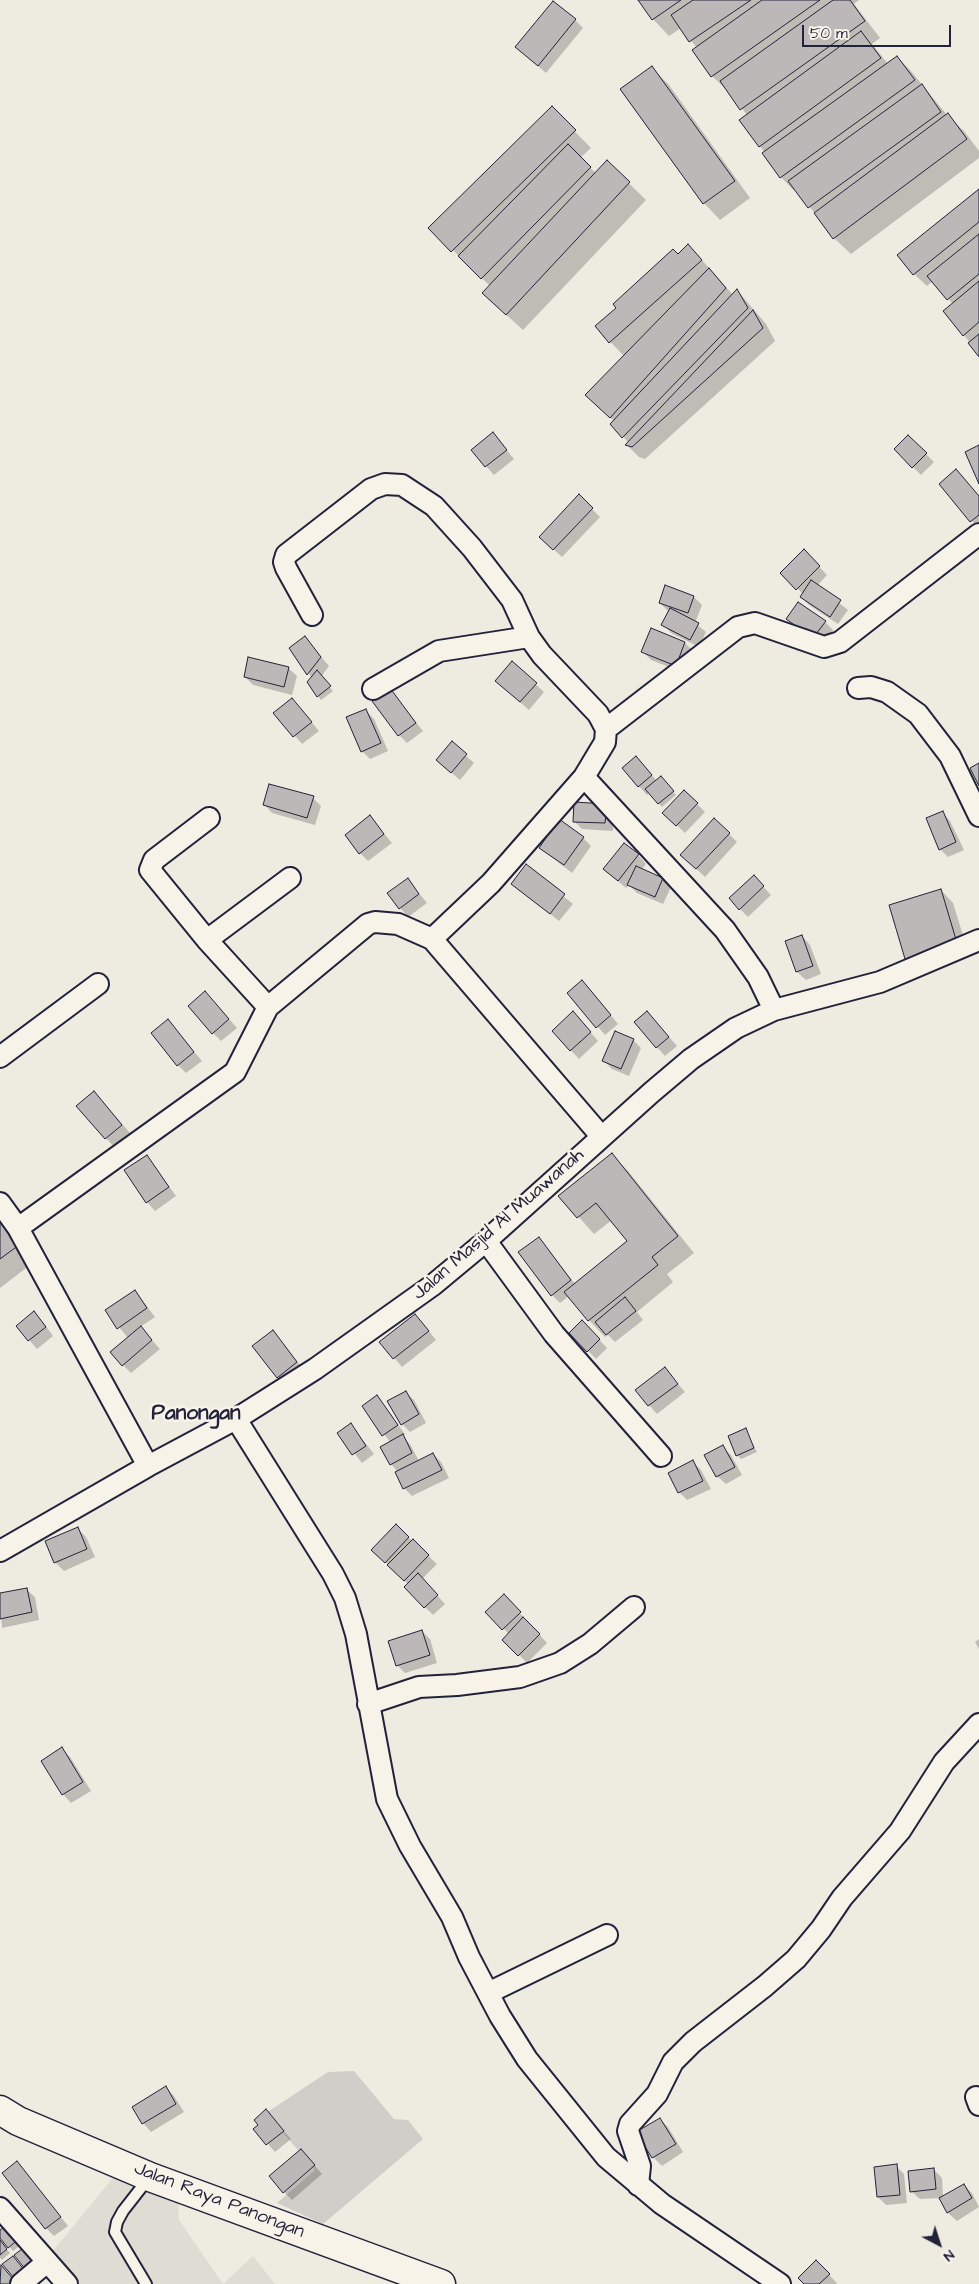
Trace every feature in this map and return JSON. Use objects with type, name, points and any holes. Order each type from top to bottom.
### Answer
[{"type":"main road","name":"Jalan Raya Panongan","points":[[0,2110],[18,2121],[150,2177],[441,2284]]},
{"type":"street","points":[[312,615],[286,568],[284,562],[286,555],[372,489],[384,484],[402,485],[413,490],[434,506],[472,548],[512,600],[529,637],[542,656],[598,714],[606,729],[605,742],[584,777],[491,883],[432,939]]},
{"type":"street","points":[[606,729],[738,627],[755,623],[824,647],[840,642],[979,534]]},
{"type":"street","points":[[373,689],[439,651],[529,637]]},
{"type":"street","points":[[858,688],[871,687],[887,692],[918,714],[950,756],[979,816]]},
{"type":"street","points":[[584,777],[725,930],[758,977],[774,1010]]},
{"type":"street","points":[[208,818],[154,860],[150,870],[207,940],[268,1007]]},
{"type":"street","points":[[207,940],[290,878]]},
{"type":"street","points":[[18,1228],[235,1072],[268,1007],[368,924],[375,922],[398,924],[432,939],[601,1136]]},
{"type":"street","name":"Jalan Masjid Al Muawanah","points":[[0,1551],[148,1466],[236,1419],[315,1368],[426,1291],[486,1242],[601,1136],[691,1059],[736,1028],[774,1010],[880,982],[979,940]]},
{"type":"street","points":[[0,1057],[98,984]]},
{"type":"street","points":[[0,1203],[18,1228],[148,1466]]},
{"type":"street","points":[[486,1242],[554,1334],[661,1456]]},
{"type":"street","points":[[236,1419],[333,1574],[345,1598],[356,1634],[387,1799],[410,1846],[452,1917],[488,1992],[527,2060],[606,2157],[662,2204],[780,2284]]},
{"type":"street","points":[[368,1704],[419,1687],[457,1685],[520,1677],[560,1664],[590,1644],[634,1607]]},
{"type":"street","points":[[638,2185],[640,2166],[628,2131],[630,2124],[657,2094],[673,2062],[692,2042],[765,1986],[796,1959],[821,1929],[842,1898],[900,1831],[944,1762],[979,1724]]},
{"type":"street","points":[[488,1992],[607,1934]]},
{"type":"street","points":[[0,2208],[67,2284]]},
{"type":"street","points":[[21,2284],[47,2262]]},
{"type":"lane","points":[[146,2284],[115,2232],[122,2211],[150,2177]]},
{"type":"shaded area","points":[[354,2071],[394,2119],[408,2120],[423,2139],[323,2224],[277,2203],[315,2170],[266,2113],[328,2072]]},
{"type":"shaded area","points":[[117,2173],[178,2201],[179,2220],[223,2284],[78,2284],[51,2253]]},
{"type":"shaded area","points":[[253,2256],[275,2284],[223,2284]]},
{"type":"building","points":[[638,0],[681,0],[652,20]]},
{"type":"building","points":[[693,0],[751,0],[689,42],[671,15]]},
{"type":"building","points":[[762,0],[820,0],[711,77],[692,50]]},
{"type":"building","points":[[833,0],[850,0],[865,21],[740,110],[720,81]]},
{"type":"building","points":[[553,1],[576,19],[538,66],[515,47]]},
{"type":"building","points":[[861,31],[881,58],[759,147],[739,120]]},
{"type":"building","points":[[897,56],[915,80],[780,178],[762,153]]},
{"type":"building","points":[[652,66],[735,181],[703,204],[620,89]]},
{"type":"building","points":[[922,84],[941,112],[808,208],[788,181]]},
{"type":"building","points":[[552,106],[576,130],[451,252],[428,228]]},
{"type":"building","points":[[948,113],[967,139],[833,239],[814,213]]},
{"type":"building","points":[[568,144],[591,167],[481,279],[458,256]]},
{"type":"building","points":[[607,160],[630,182],[506,315],[482,293]]},
{"type":"building","points":[[979,189],[979,222],[913,275],[897,255]]},
{"type":"building","points":[[979,234],[979,274],[947,300],[927,276]]},
{"type":"building","points":[[688,244],[702,260],[609,343],[595,326],[616,308],[613,304],[673,249],[678,254]]},
{"type":"building","points":[[709,268],[726,288],[610,418],[585,395]]},
{"type":"building","points":[[979,281],[979,322],[963,336],[943,311]]},
{"type":"building","points":[[737,289],[748,308],[622,438],[610,424]]},
{"type":"building","points":[[753,310],[763,328],[632,447],[625,445]]},
{"type":"building","points":[[979,334],[979,357],[968,343]]},
{"type":"building","points":[[493,432],[507,450],[485,467],[471,450]]},
{"type":"building","points":[[908,435],[927,453],[912,468],[894,449]]},
{"type":"building","points":[[979,445],[979,484],[965,452]]},
{"type":"building","points":[[956,469],[979,496],[979,515],[970,522],[939,484]]},
{"type":"building","points":[[579,494],[593,508],[553,550],[539,537]]},
{"type":"building","points":[[804,549],[820,566],[796,590],[780,573]]},
{"type":"building","points":[[811,580],[841,600],[830,617],[800,597]]},
{"type":"building","points":[[665,585],[694,596],[688,613],[659,603]]},
{"type":"building","points":[[798,602],[826,621],[813,638],[786,619]]},
{"type":"building","points":[[670,608],[699,623],[690,640],[661,625]]},
{"type":"building","points":[[651,628],[685,642],[676,666],[641,652]]},
{"type":"building","points":[[305,636],[321,657],[307,675],[289,648]]},
{"type":"building","points":[[248,657],[289,667],[284,687],[244,677]]},
{"type":"building","points":[[512,661],[537,683],[520,702],[495,681]]},
{"type":"building","points":[[317,670],[331,686],[317,697],[307,682]]},
{"type":"building","points":[[390,688],[416,723],[398,736],[372,701]]},
{"type":"building","points":[[292,698],[312,722],[293,737],[273,713]]},
{"type":"building","points":[[366,709],[381,743],[361,752],[346,717]]},
{"type":"building","points":[[452,741],[467,754],[451,773],[436,760]]},
{"type":"building","points":[[636,756],[652,775],[638,787],[622,768]]},
{"type":"building","points":[[979,763],[979,786],[970,768]]},
{"type":"building","points":[[661,776],[674,791],[658,804],[645,789]]},
{"type":"building","points":[[269,784],[314,796],[307,818],[263,805]]},
{"type":"building","points":[[684,790],[698,803],[676,826],[662,813]]},
{"type":"building","points":[[574,802],[607,804],[605,823],[573,822]]},
{"type":"building","points":[[943,811],[956,842],[939,850],[926,818]]},
{"type":"building","points":[[370,815],[384,834],[359,854],[345,835]]},
{"type":"building","points":[[714,818],[730,833],[696,869],[680,855]]},
{"type":"building","points":[[559,819],[584,837],[564,865],[539,848]]},
{"type":"building","points":[[624,843],[639,854],[618,881],[603,869]]},
{"type":"building","points":[[526,864],[565,894],[550,914],[511,884]]},
{"type":"building","points":[[636,866],[663,878],[655,897],[627,885]]},
{"type":"building","points":[[754,875],[764,886],[739,910],[729,898]]},
{"type":"building","points":[[408,878],[419,894],[399,909],[387,893]]},
{"type":"building","points":[[941,889],[957,943],[905,959],[889,905]]},
{"type":"building","points":[[802,935],[813,966],[796,972],[785,941]]},
{"type":"building","points":[[582,980],[611,1015],[596,1028],[567,993]]},
{"type":"building","points":[[205,991],[229,1019],[212,1034],[188,1006]]},
{"type":"building","points":[[573,1011],[591,1032],[570,1051],[552,1031]]},
{"type":"building","points":[[647,1011],[669,1037],[656,1048],[634,1022]]},
{"type":"building","points":[[168,1019],[194,1052],[177,1066],[151,1033]]},
{"type":"building","points":[[615,1031],[634,1039],[621,1069],[602,1061]]},
{"type":"building","points":[[94,1091],[122,1125],[105,1139],[76,1106]]},
{"type":"building","points":[[612,1153],[678,1236],[652,1257],[658,1265],[588,1321],[564,1292],[627,1241],[596,1203],[577,1218],[558,1196]]},
{"type":"building","points":[[147,1155],[169,1187],[146,1203],[124,1170]]},
{"type":"building","points":[[0,1220],[19,1245],[0,1259]]},
{"type":"building","points":[[539,1237],[571,1280],[551,1296],[518,1252]]},
{"type":"building","points":[[135,1290],[147,1308],[117,1329],[105,1310]]},
{"type":"building","points":[[625,1297],[636,1311],[606,1335],[595,1322]]},
{"type":"building","points":[[34,1311],[46,1327],[28,1341],[16,1326]]},
{"type":"building","points":[[415,1314],[429,1331],[393,1359],[379,1342]]},
{"type":"building","points":[[582,1320],[600,1339],[587,1352],[569,1333]]},
{"type":"building","points":[[141,1326],[152,1340],[122,1366],[110,1352]]},
{"type":"building","points":[[273,1330],[297,1362],[277,1378],[252,1346]]},
{"type":"building","points":[[665,1367],[678,1384],[648,1406],[635,1390]]},
{"type":"building","points":[[406,1391],[419,1414],[401,1425],[387,1401]]},
{"type":"building","points":[[377,1395],[398,1425],[382,1436],[362,1406]]},
{"type":"building","points":[[351,1423],[366,1446],[352,1455],[337,1433]]},
{"type":"building","points":[[746,1428],[754,1448],[736,1456],[728,1436]]},
{"type":"building","points":[[403,1434],[412,1453],[390,1465],[380,1447]]},
{"type":"building","points":[[723,1445],[735,1467],[716,1477],[704,1455]]},
{"type":"building","points":[[433,1453],[442,1470],[403,1489],[395,1472]]},
{"type":"building","points":[[693,1460],[703,1481],[678,1493],[668,1473]]},
{"type":"building","points":[[396,1524],[409,1537],[385,1563],[371,1550]]},
{"type":"building","points":[[78,1527],[87,1549],[54,1563],[45,1541]]},
{"type":"building","points":[[413,1539],[429,1555],[404,1581],[387,1565]]},
{"type":"building","points":[[418,1573],[438,1595],[424,1608],[404,1587]]},
{"type":"building","points":[[27,1588],[32,1612],[0,1619],[0,1593]]},
{"type":"building","points":[[504,1594],[521,1612],[502,1630],[485,1612]]},
{"type":"building","points":[[523,1617],[540,1634],[518,1656],[502,1640]]},
{"type":"building","points":[[422,1630],[430,1655],[396,1666],[388,1641]]},
{"type":"building","points":[[62,1747],[83,1782],[62,1795],[41,1761]]},
{"type":"building","points":[[166,2086],[176,2104],[142,2124],[132,2107]]},
{"type":"building","points":[[266,2109],[284,2131],[266,2145],[253,2129],[258,2125],[254,2120]]},
{"type":"building","points":[[660,2118],[676,2144],[652,2158],[636,2132]]},
{"type":"building","points":[[301,2149],[315,2165],[283,2193],[269,2176]]},
{"type":"building","points":[[17,2161],[61,2217],[45,2229],[2,2173]]},
{"type":"building","points":[[897,2164],[900,2195],[877,2197],[874,2167]]},
{"type":"building","points":[[934,2168],[936,2189],[910,2192],[908,2171]]},
{"type":"building","points":[[964,2184],[972,2198],[947,2213],[939,2198]]},
{"type":"building","points":[[8,2224],[20,2238],[8,2248],[0,2238],[0,2230]]},
{"type":"building","points":[[0,2240],[7,2249],[0,2255]]},
{"type":"building","points":[[26,2246],[38,2260],[26,2270],[14,2255]]},
{"type":"building","points":[[13,2256],[25,2271],[15,2279],[2,2264]]},
{"type":"building","points":[[816,2260],[830,2274],[819,2284],[804,2284],[798,2278]]},
{"type":"building","points":[[1,2265],[14,2280],[9,2284],[0,2284]]},
{"type":"district","name":"Panongan","points":[[196,1415]]}]
